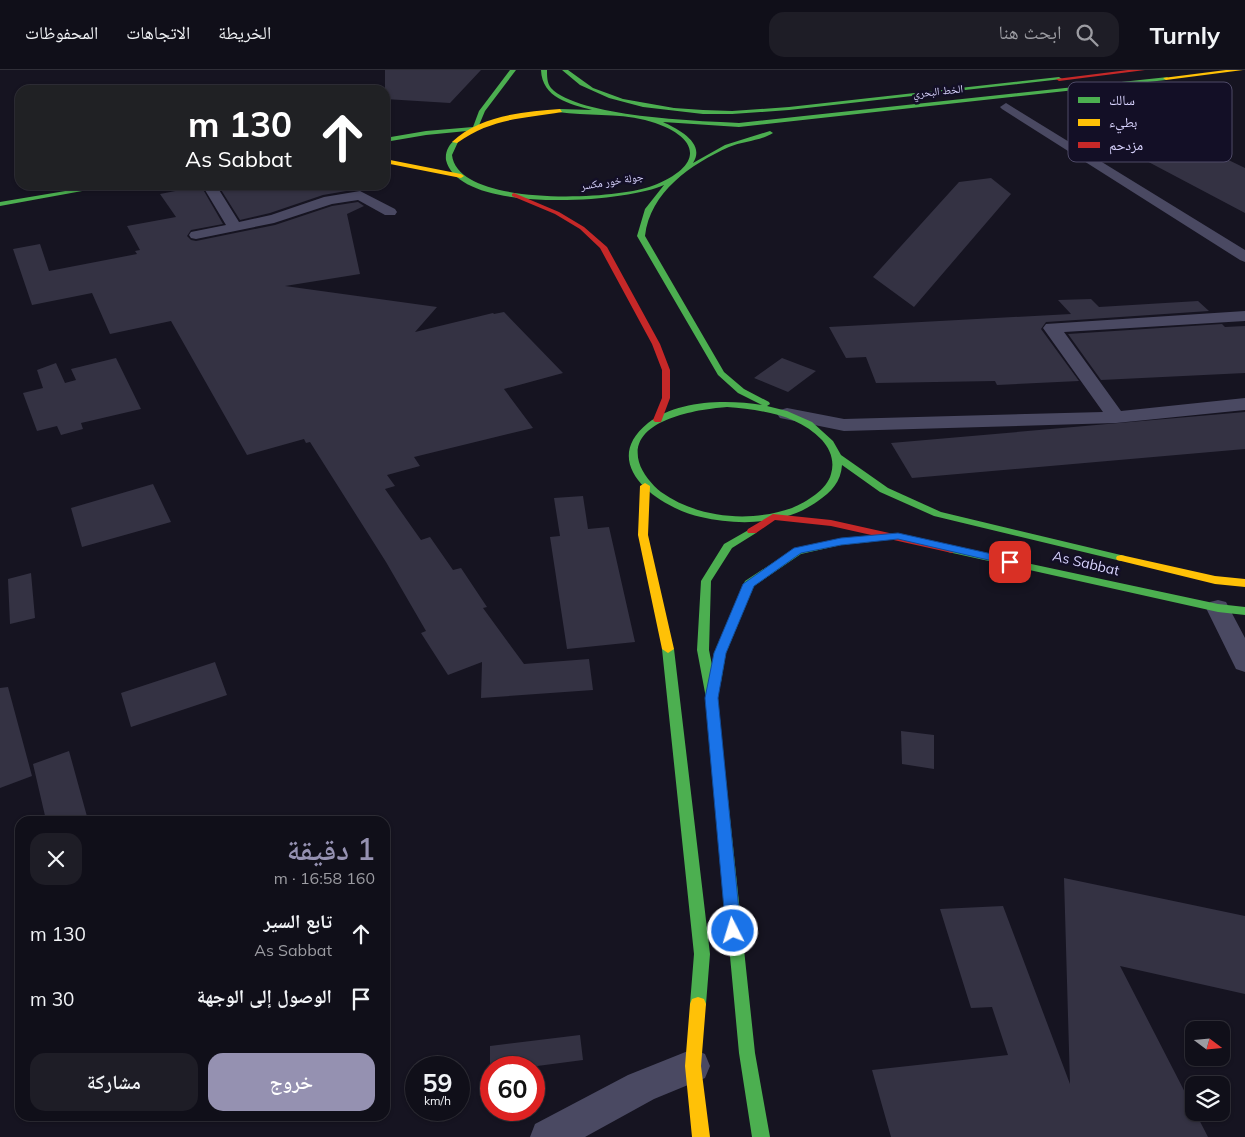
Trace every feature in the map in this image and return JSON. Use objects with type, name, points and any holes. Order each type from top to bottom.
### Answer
[{"type":"main road","points":[[475,129],[482,111],[513,70]]},
{"type":"main road","points":[[544,70],[545,83],[553,94],[565,99],[662,124],[688,139],[694,150],[694,156],[683,172],[648,203],[641,222],[641,236],[721,373],[741,392],[800,420],[825,437],[833,447],[837,457],[838,468],[835,479],[820,498],[799,509],[773,517],[732,519],[691,512],[658,496],[645,486],[632,462],[633,451],[637,439],[658,420],[689,408],[727,404],[757,406],[785,413]]},
{"type":"main road","points":[[565,70],[572,79],[582,86],[612,97],[670,110],[718,114],[791,109],[1142,70]]},
{"type":"main road","name":"الخط البحري","points":[[1131,82],[1240,70]]},
{"type":"main road","name":"الخط البحري","points":[[1219,82],[1245,79]]},
{"type":"main road","name":"الخط البحري","points":[[638,117],[680,123],[748,124],[1068,89]]},
{"type":"main road","name":"الخط البحري","points":[[683,172],[727,146],[770,133],[1068,100]]},
{"type":"main road","points":[[461,176],[450,164],[448,152],[458,139],[475,129],[506,118],[544,112],[592,111],[624,114]]},
{"type":"main road","points":[[390,139],[426,133],[475,129]]},
{"type":"main road","name":"جولة خور مكسر","points":[[390,162],[461,176],[484,187],[514,195],[560,199],[608,196],[642,190],[683,172]]},
{"type":"main road","points":[[0,204],[83,190]]},
{"type":"main road","points":[[514,195],[557,213],[582,228],[603,247],[656,344],[666,370],[666,398],[658,420]]},
{"type":"main road","name":"As Sabbat","points":[[837,457],[884,490],[938,514],[1044,541],[1215,580],[1245,583]]},
{"type":"main road","points":[[645,486],[643,535],[670,651],[706,953],[694,1066],[701,1137]]},
{"type":"main road","points":[[761,1137],[731,950],[712,698],[703,650],[706,581],[728,546],[773,517]]},
{"type":"main road","name":"As Sabbat","points":[[773,517],[830,523],[898,536],[1218,608],[1245,611]]},
{"type":"main road","points":[[712,698],[720,653],[749,584],[798,551],[841,542],[898,536]]},
{"type":"street","points":[[1006,107],[1068,146]]},
{"type":"street","points":[[1094,162],[1245,257]]},
{"type":"street","points":[[212,190],[235,228]]},
{"type":"street","points":[[196,235],[282,217],[329,200],[360,195],[390,212]]},
{"type":"street","points":[[1116,417],[1052,328],[1245,316]]},
{"type":"street","points":[[785,413],[844,425],[1116,417],[1245,404]]},
{"type":"street","points":[[1218,608],[1245,663]]},
{"type":"street","points":[[548,1137],[641,1086],[694,1066]]},
{"type":"building","points":[[385,70],[481,70],[450,103],[390,99],[390,85],[385,85]]},
{"type":"building","points":[[1149,162],[1232,162],[1245,168],[1245,213]]},
{"type":"building","points":[[991,178],[1011,194],[914,307],[873,277],[959,182]]},
{"type":"building","points":[[180,190],[203,190],[223,224],[191,230],[187,236],[191,240],[196,241],[275,225],[332,206],[358,202],[364,206],[347,214],[360,274],[285,286],[437,307],[415,332],[504,312],[563,373],[504,389],[533,428],[414,457],[420,466],[387,475],[395,486],[385,489],[421,540],[430,537],[453,570],[461,568],[487,607],[483,608],[524,664],[589,659],[593,690],[481,698],[482,662],[448,675],[421,633],[426,631],[386,562],[310,442],[306,443],[304,439],[247,455],[171,321],[110,334],[92,293],[32,305],[13,249],[40,244],[49,271],[137,254],[135,251],[140,250],[127,226],[176,217],[160,194]]},
{"type":"building","points":[[221,190],[352,190],[323,195],[270,213],[240,220]]},
{"type":"building","points":[[1091,299],[1099,307],[1198,301],[1209,311],[1046,322],[1041,329],[1079,381],[997,385],[995,381],[876,383],[866,357],[846,358],[829,327],[1071,314],[1058,300]]},
{"type":"building","points":[[1222,324],[1225,327],[1245,326],[1245,373],[1101,380],[1068,334]]},
{"type":"building","points":[[116,358],[141,409],[81,423],[83,429],[61,435],[57,426],[37,431],[23,393],[43,388],[37,370],[56,363],[65,383],[76,380],[71,369]]},
{"type":"building","points":[[782,358],[816,371],[788,392],[754,378]]},
{"type":"building","points":[[1245,412],[1245,449],[912,478],[891,443]]},
{"type":"building","points":[[153,484],[171,522],[82,547],[71,508]]},
{"type":"building","points":[[583,496],[588,529],[609,527],[635,642],[567,649],[550,537],[560,536],[554,498]]},
{"type":"building","points":[[31,573],[35,618],[10,624],[8,579]]},
{"type":"building","points":[[215,662],[227,695],[131,727],[121,693]]},
{"type":"building","points":[[8,687],[32,776],[0,788],[0,688]]},
{"type":"building","points":[[901,731],[934,735],[934,769],[902,764]]},
{"type":"building","points":[[69,751],[87,816],[45,816],[33,764]]},
{"type":"building","points":[[1064,878],[1245,916],[1245,994],[1120,966],[1185,1092],[1185,1121],[1200,1121],[1208,1137],[891,1137],[872,1070],[1008,1055],[992,1007],[971,1008],[940,909],[1003,906],[1070,1084]]},
{"type":"building","points":[[580,1035],[583,1060],[545,1065],[545,1056],[490,1056],[490,1046]]},
{"type":"traffic: fast","points":[[475,129],[482,111],[513,70]]},
{"type":"traffic: fast","points":[[544,70],[546,84],[556,95],[584,106],[624,115]]},
{"type":"traffic: fast","points":[[565,70],[582,84],[601,94],[643,105],[703,112],[789,109],[1059,79]]},
{"type":"traffic: fast","points":[[1130,82],[1166,78]]},
{"type":"traffic: fast","points":[[638,117],[673,122],[739,125],[1068,89]]},
{"type":"traffic: fast","points":[[455,142],[449,152],[450,162],[454,169],[467,181],[488,189],[514,195],[543,198],[601,197],[643,191],[667,182],[678,175],[688,167],[693,158],[694,149],[688,139],[675,130],[648,119],[619,113],[560,111]]},
{"type":"traffic: fast","points":[[390,139],[426,133],[475,129]]},
{"type":"traffic: fast","points":[[687,169],[727,146],[770,133]]},
{"type":"traffic: fast","points":[[679,175],[653,202],[645,217],[641,236],[721,373],[741,391],[766,404]]},
{"type":"traffic: fast","points":[[0,204],[83,190]]},
{"type":"traffic: fast","points":[[727,404],[770,409],[809,424],[830,443],[837,458],[836,475],[830,485],[823,493],[805,506],[782,515],[756,519],[729,519],[702,514],[677,506],[656,493],[636,469],[633,460],[636,442],[653,423],[664,417],[702,406],[727,404]]},
{"type":"traffic: fast","points":[[837,457],[884,490],[938,514],[1121,558]]},
{"type":"traffic: fast","points":[[752,531],[728,546],[706,581],[703,650],[712,698],[747,1053],[761,1137]]},
{"type":"traffic: fast","points":[[715,682],[720,653],[749,584],[798,551],[841,542],[870,539]]},
{"type":"traffic: fast","points":[[952,550],[1218,608],[1245,611]]},
{"type":"traffic: fast","points":[[668,649],[702,954],[698,1004]]},
{"type":"traffic: slow","points":[[1166,78],[1240,70]]},
{"type":"traffic: slow","points":[[455,142],[479,127],[505,118],[560,111]]},
{"type":"traffic: slow","points":[[390,162],[461,176]]},
{"type":"traffic: slow","points":[[645,486],[643,535],[668,649]]},
{"type":"traffic: slow","points":[[1121,558],[1215,580],[1245,583]]},
{"type":"traffic: slow","points":[[698,1004],[693,1066],[701,1137]]},
{"type":"traffic: jam","points":[[1059,79],[1142,70]]},
{"type":"traffic: jam","points":[[514,195],[557,213],[582,228],[603,247],[656,344],[666,370],[666,398],[658,420]]},
{"type":"traffic: jam","points":[[752,531],[773,517],[831,523],[952,550]]},
{"type":"route","points":[[733,931],[712,698],[720,653],[734,615],[749,584],[798,551],[841,542],[898,536],[1010,562]]}]
